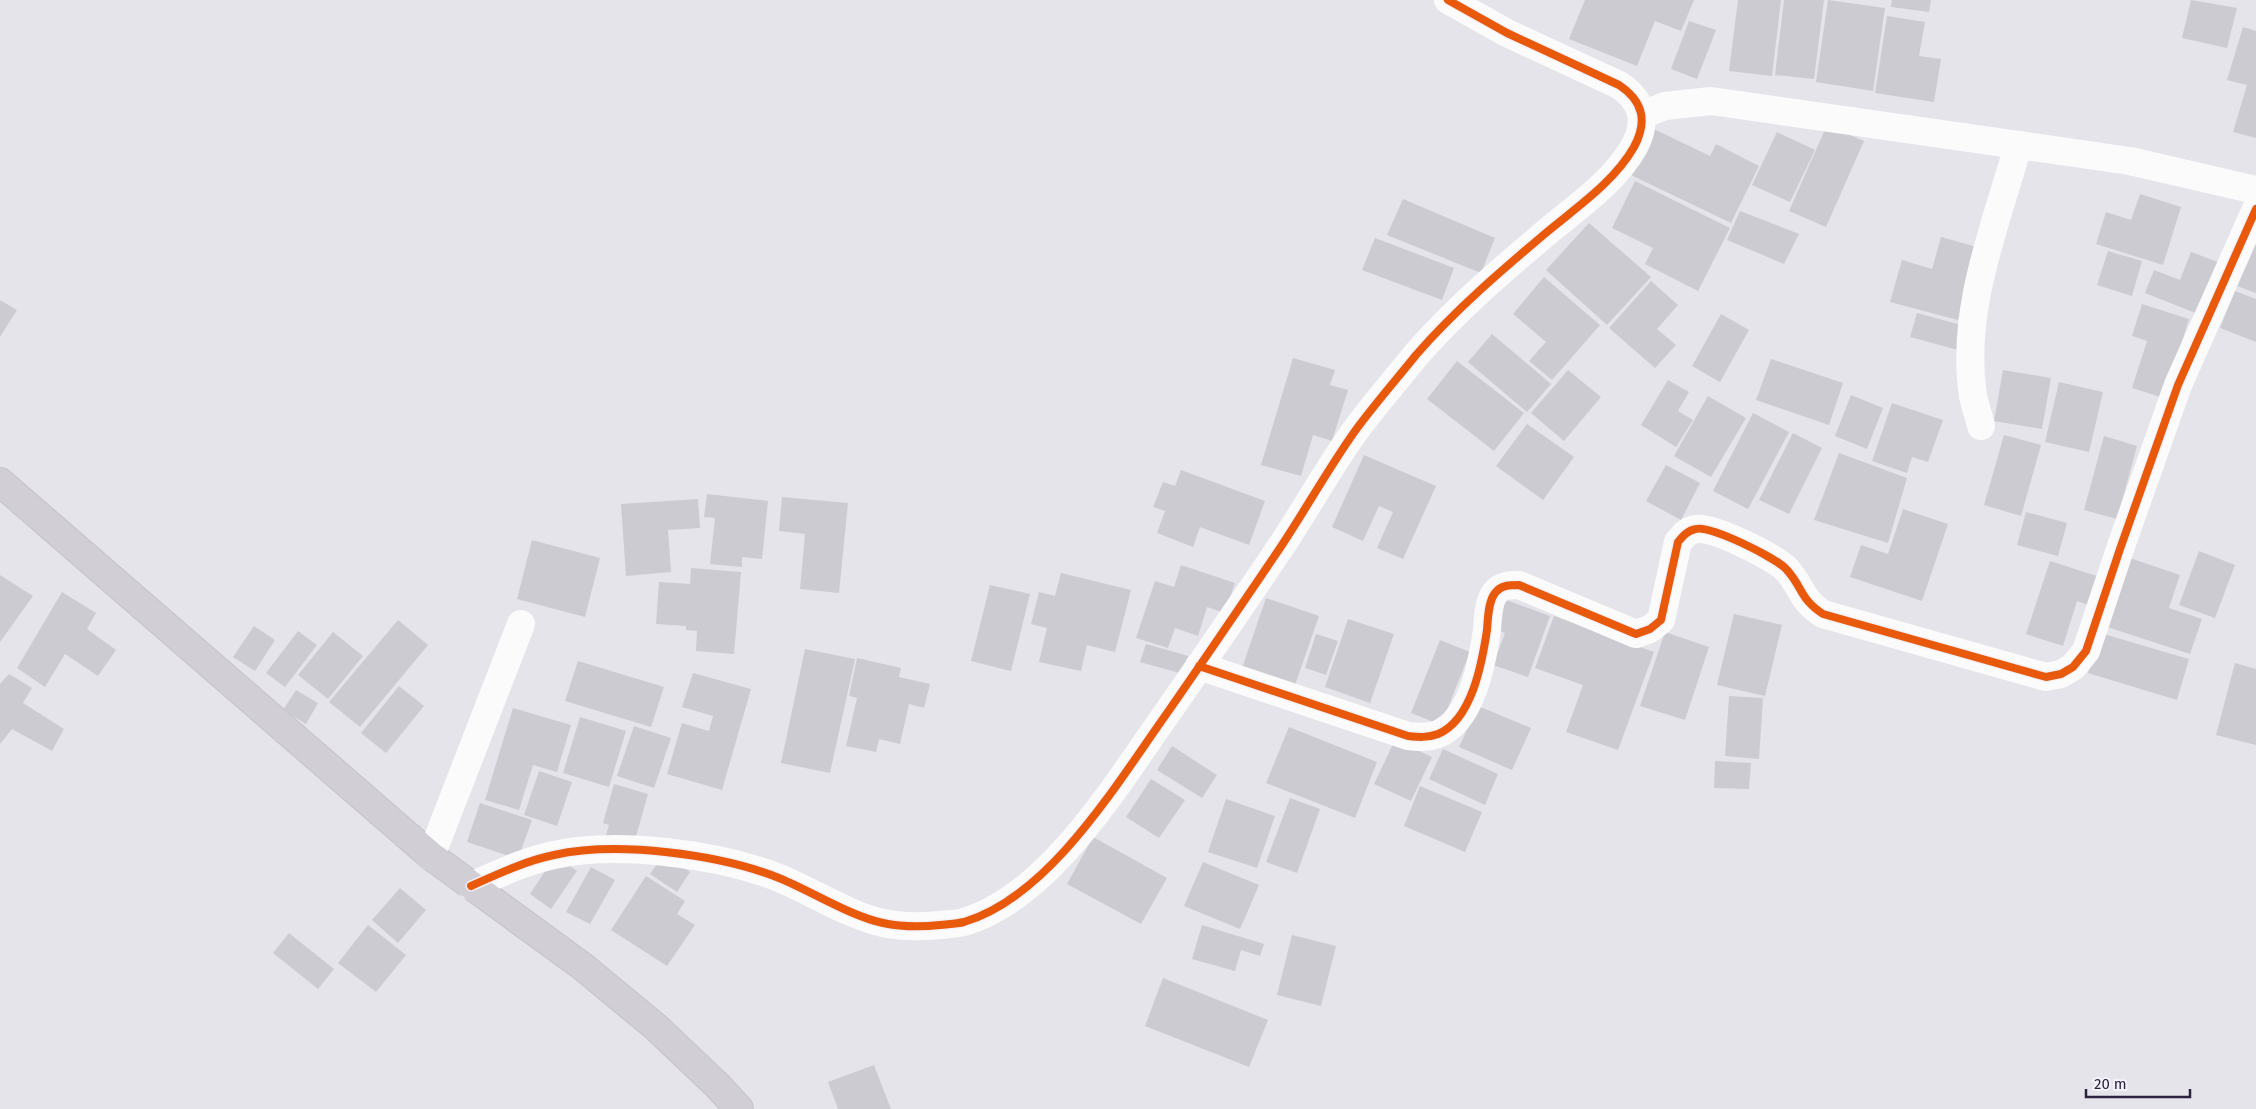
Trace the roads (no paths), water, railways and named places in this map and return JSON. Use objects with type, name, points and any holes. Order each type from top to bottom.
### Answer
[{"type":"main road","points":[[0,482],[431,856],[582,966],[657,1028],[717,1085],[739,1109]]},
{"type":"street","points":[[471,886],[516,865],[558,854],[610,850],[660,851],[724,861],[777,877],[880,923],[917,927],[962,922],[1002,906],[1047,870],[1095,815],[1281,546],[1355,431],[1420,351],[1494,277],[1589,197],[1620,168],[1636,145],[1642,115],[1638,101],[1632,94],[1619,85],[1507,33],[1448,0]]},
{"type":"street","points":[[1642,115],[1665,106],[1711,101],[2130,161],[2256,190]]},
{"type":"street","points":[[1981,426],[1973,396],[1970,346],[1977,287],[2018,146]]},
{"type":"street","points":[[1199,666],[1408,736],[1423,738],[1438,734],[1451,726],[1465,709],[1483,654],[1490,605],[1494,594],[1501,587],[1519,585],[1636,634],[1650,629],[1661,620],[1678,542],[1685,534],[1696,528],[1709,529],[1774,560],[1786,568],[1801,594],[1811,606],[1823,614],[2046,677],[2062,674],[2073,667],[2086,651],[2120,548],[2178,385],[2256,209]]},
{"type":"street","points":[[431,856],[521,624]]}]
